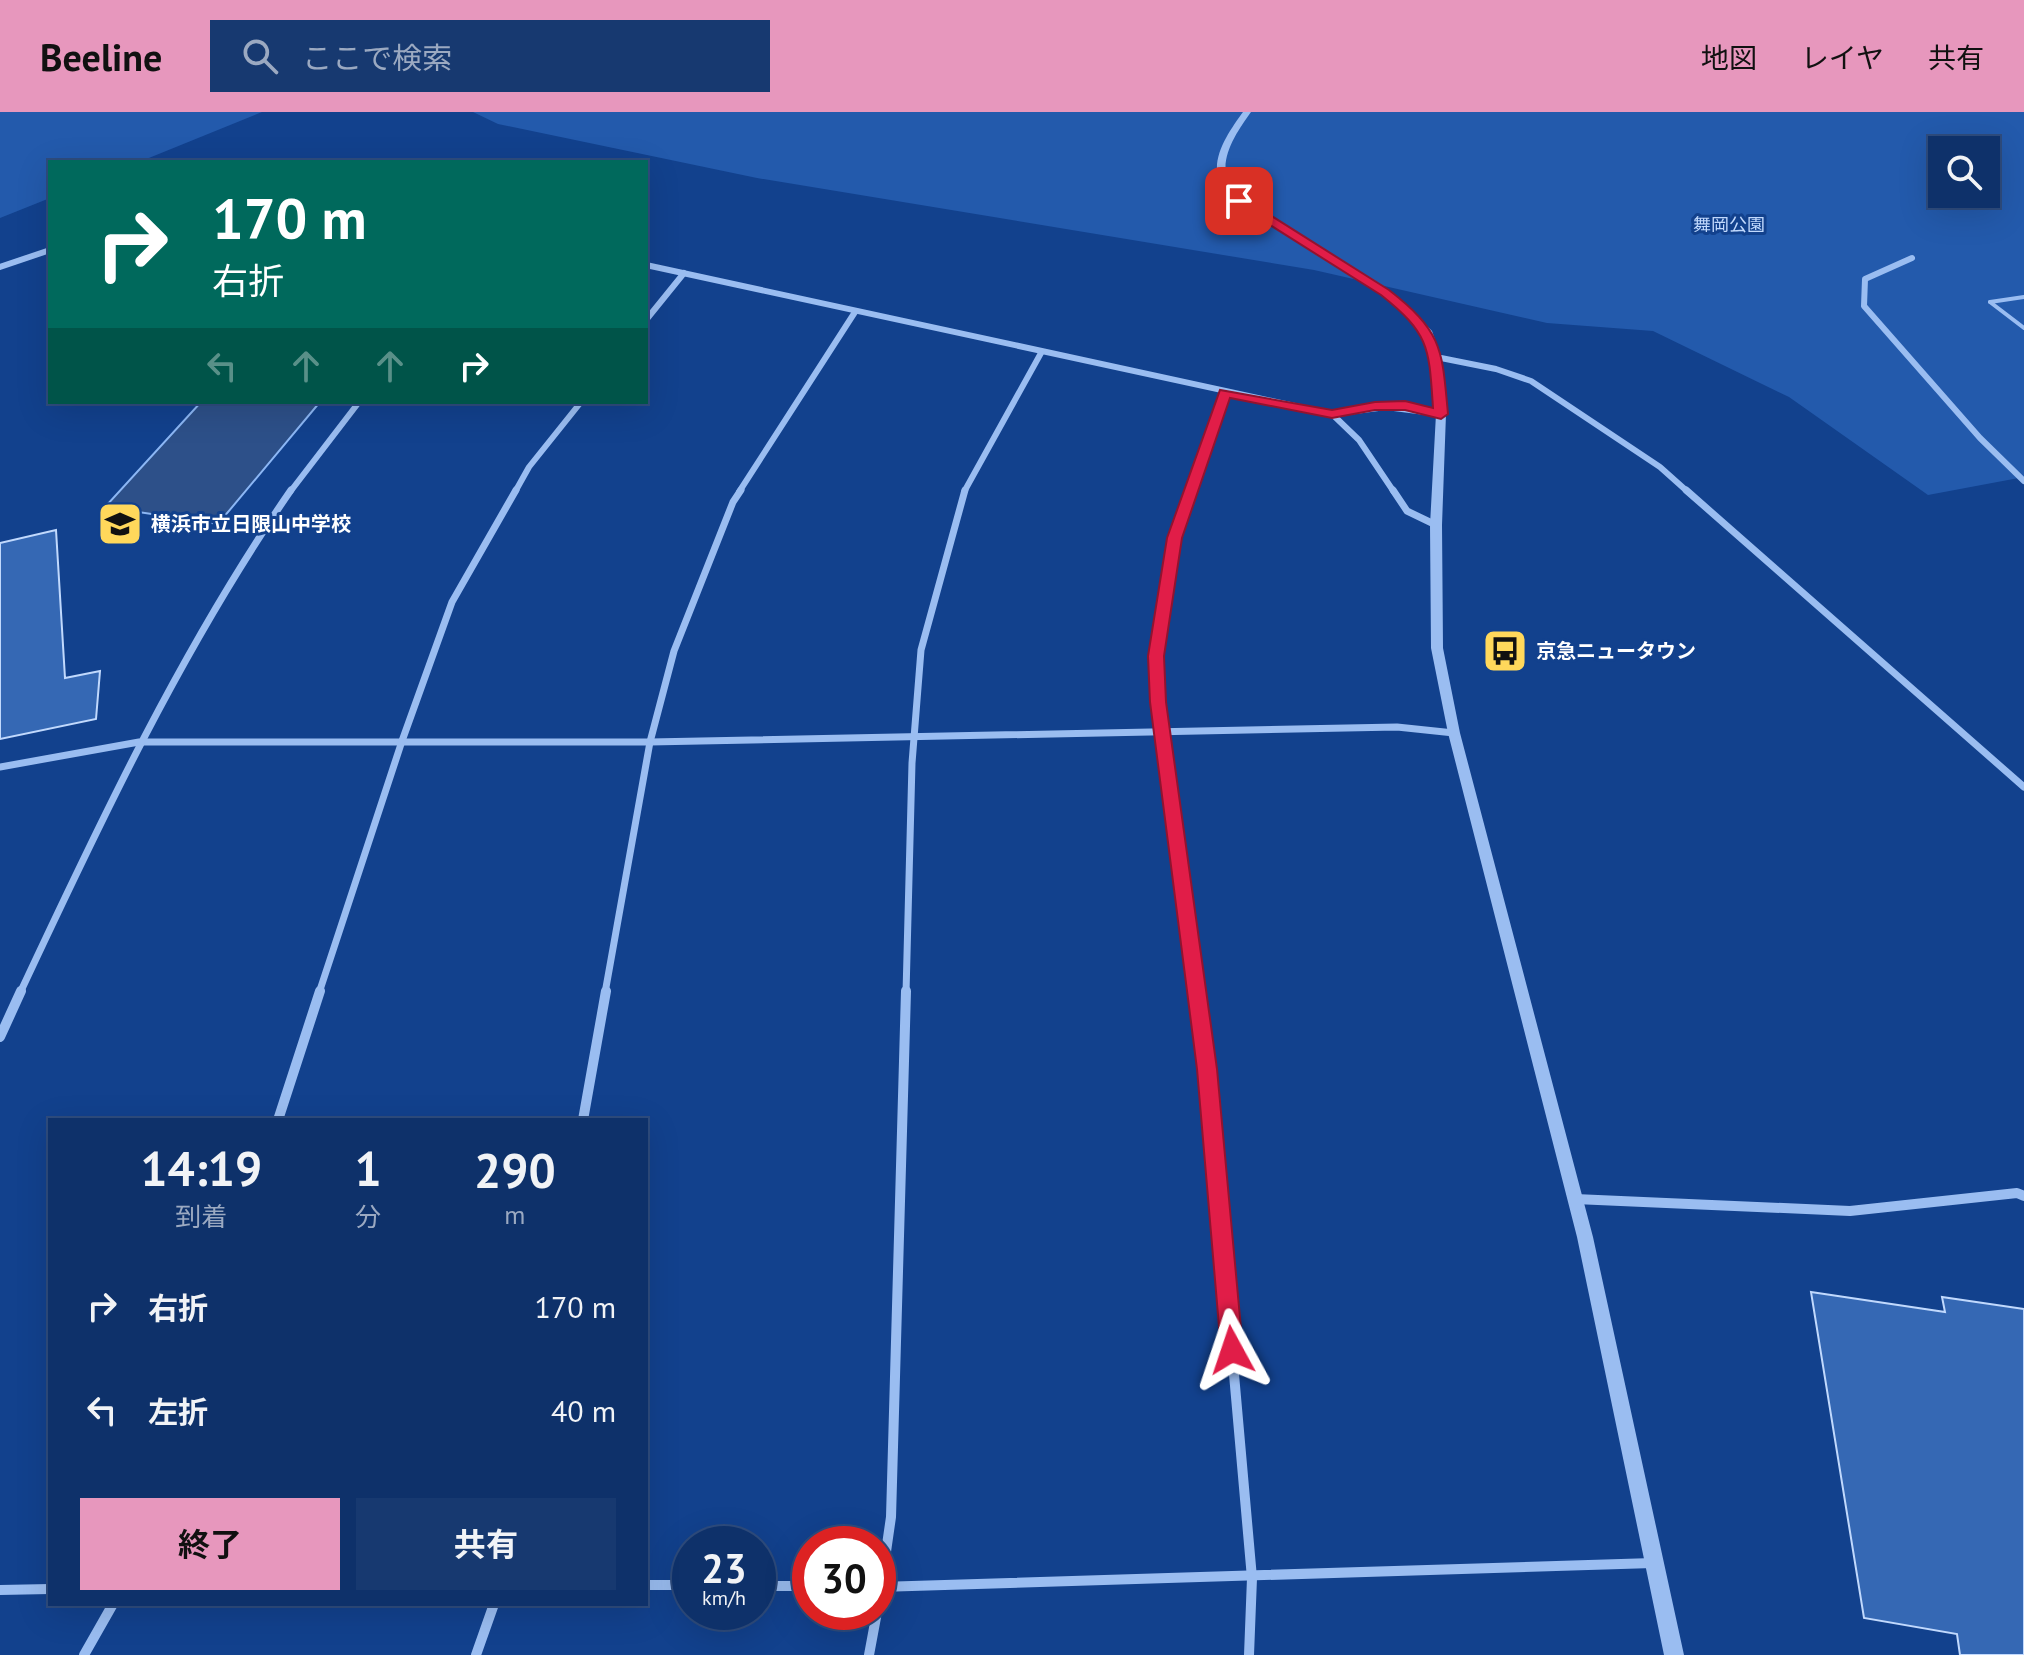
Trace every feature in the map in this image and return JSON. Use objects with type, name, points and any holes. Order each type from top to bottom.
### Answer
[{"type":"street","points":[[1247,112],[1233,129],[1224,155],[1223,179],[1239,201],[1396,301],[1428,333],[1436,357],[1441,414],[1436,525],[1437,648],[1454,733],[1575,1199],[1657,1563],[1674,1655]]},
{"type":"street","points":[[0,267],[48,251]]},
{"type":"street","points":[[1912,258],[1865,279],[1864,306],[1980,438],[2024,481]]},
{"type":"street","points":[[648,265],[1332,414],[1375,406],[1405,406],[1441,414]]},
{"type":"street","points":[[648,318],[684,273]]},
{"type":"street","points":[[583,1118],[650,742],[674,651],[733,502],[855,312]]},
{"type":"street","points":[[890,1526],[913,735],[921,650],[963,494],[1041,353]]},
{"type":"street","points":[[1436,357],[1496,369],[1531,381],[1660,467],[2024,787]]},
{"type":"street","points":[[1225,392],[1175,538],[1156,656],[1160,730],[1207,1069],[1252,1578],[1249,1655]]},
{"type":"street","points":[[0,1037],[139,742],[183,657],[248,551],[322,446],[357,404]]},
{"type":"street","points":[[279,1118],[402,741],[452,602],[529,467],[579,404]]},
{"type":"street","points":[[1332,414],[1359,440],[1407,511],[1436,525]]},
{"type":"street","points":[[0,767],[139,742],[650,742],[1397,727],[1454,733]]},
{"type":"street","points":[[1575,1199],[1850,1211],[2017,1193],[2024,1196]]},
{"type":"street","points":[[896,1587],[1252,1578],[1657,1563]]},
{"type":"street","points":[[648,1585],[672,1585]]},
{"type":"street","points":[[0,1590],[48,1589]]},
{"type":"street","points":[[84,1655],[112,1606]]},
{"type":"street","points":[[476,1655],[493,1606]]},
{"type":"street","points":[[869,1655],[874,1630]]},
{"type":"lane","points":[[2024,297],[1990,302],[2024,328]]},
{"type":"green space","points":[[0,112],[262,112],[144,160],[48,160],[48,199],[0,218]]},
{"type":"green space","name":"舞岡公園","points":[[473,112],[2024,112],[2024,477],[1928,495],[1789,397],[1653,331],[1547,323],[1314,270],[757,178],[498,124]]},
{"type":"shaded area","points":[[199,404],[318,404],[218,524],[105,507]]},
{"type":"building","points":[[56,530],[65,678],[100,671],[96,719],[0,739],[0,543]]},
{"type":"building","points":[[1811,1292],[1945,1312],[1942,1297],[2024,1309],[2024,1655],[1960,1655],[1957,1634],[1864,1618]]},
{"type":"place","name":"横浜市立日限山中学校","points":[[120,524]]},
{"type":"place","name":"京急ニュータウン","points":[[1505,651]]},
{"type":"route","points":[[1232,1350],[1207,1069],[1158,702],[1156,656],[1175,538],[1225,392],[1332,414],[1375,406],[1405,406],[1441,414],[1436,357],[1428,333],[1407,310],[1385,292],[1239,201]]}]
